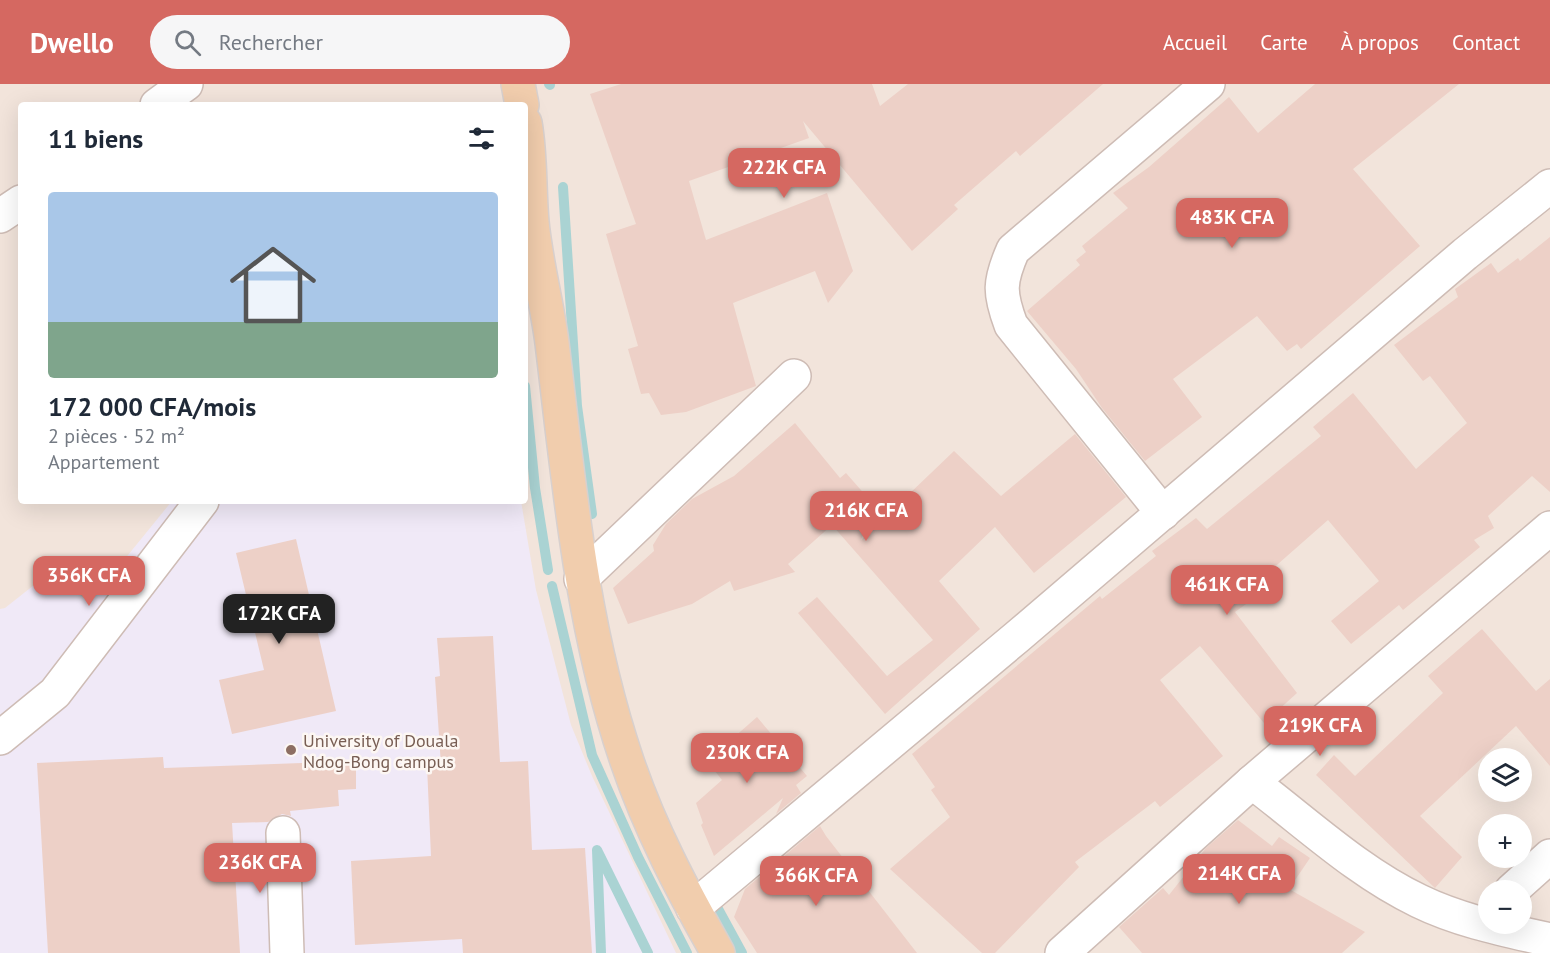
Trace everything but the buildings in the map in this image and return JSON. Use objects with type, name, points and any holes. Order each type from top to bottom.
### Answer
[{"type":"main road","points":[[518,84],[521,102]]},
{"type":"main road","points":[[528,138],[531,154],[529,225],[552,341],[581,579],[604,681],[627,761],[657,837],[718,953]]},
{"type":"street","points":[[161,102],[186,84]]},
{"type":"street","points":[[1163,513],[1011,325],[1001,299],[1002,276],[1013,250],[1208,84]]},
{"type":"street","points":[[693,908],[1163,513],[1465,254],[1550,186]]},
{"type":"street","points":[[0,216],[18,204]]},
{"type":"street","points":[[581,579],[794,376]]},
{"type":"street","points":[[0,738],[55,693],[200,504]]},
{"type":"street","points":[[1062,953],[1252,782],[1550,528]]},
{"type":"street","points":[[1252,782],[1371,873],[1419,901],[1478,916]]},
{"type":"street","points":[[283,833],[287,953]]},
{"type":"street","points":[[1523,880],[1550,855]]},
{"type":"street","points":[[1532,934],[1550,940]]},
{"type":"shaded area","points":[[0,84],[1550,84],[1550,953],[0,953]]},
{"type":"shaded area","name":"University of Douala Ndog-Bong campus","points":[[170,504],[522,504],[536,590],[571,725],[592,776],[676,953],[0,953],[0,609],[5,608],[53,570],[89,603]]},
{"type":"waterway","points":[[563,187],[577,406],[592,514]]},
{"type":"waterway","points":[[528,417],[535,488],[548,570]]},
{"type":"waterway","points":[[552,586],[592,755],[638,857],[687,953]]},
{"type":"waterway","points":[[601,953],[597,850],[648,953]]},
{"type":"waterway","points":[[718,909],[742,953]]},
{"type":"place","name":"University of Douala Ndog-Bong campus","points":[[291,750]]}]
